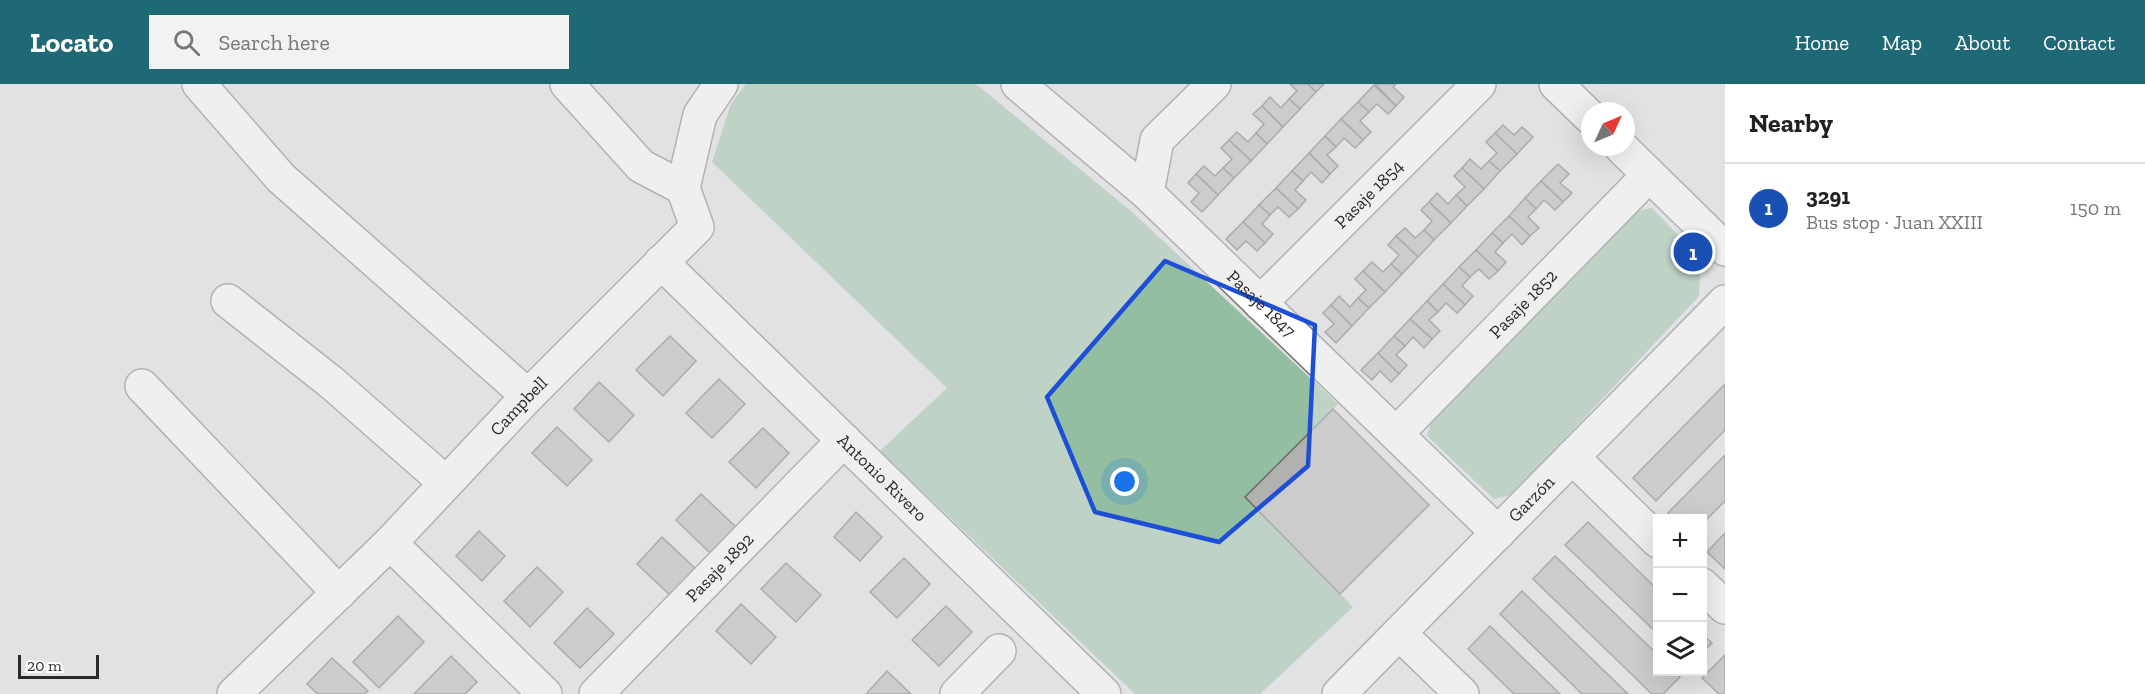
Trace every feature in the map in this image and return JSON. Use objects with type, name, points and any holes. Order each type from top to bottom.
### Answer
[{"type":"street","points":[[199,84],[281,178],[528,396]]},
{"type":"street","points":[[567,84],[640,166],[683,188],[700,115],[721,84]]},
{"type":"street","name":"Pasaje 1847","points":[[1018,84],[1147,193],[1498,533]]},
{"type":"street","points":[[1147,193],[1157,140],[1214,84]]},
{"type":"street","name":"Pasaje 1854","points":[[1260,303],[1479,84]]},
{"type":"street","points":[[1556,84],[1581,108]]},
{"type":"street","points":[[1630,156],[1725,249]]},
{"type":"street","name":"Pasaje 1852","points":[[1396,434],[1649,175]]},
{"type":"street","name":"Campbell","points":[[234,694],[390,543],[528,396],[697,227],[683,188]]},
{"type":"street","name":"Antonio Rivero","points":[[661,262],[1104,694]]},
{"type":"street","points":[[228,301],[332,383],[446,483]]},
{"type":"street","name":"Garzón","points":[[1339,694],[1725,302]]},
{"type":"street","points":[[142,386],[339,593]]},
{"type":"street","name":"Pasaje 1892","points":[[596,694],[844,440]]},
{"type":"street","points":[[1572,457],[1653,536]]},
{"type":"street","points":[[390,543],[545,694]]},
{"type":"street","points":[[1707,590],[1725,607]]},
{"type":"street","points":[[1399,633],[1462,694]]},
{"type":"street","points":[[957,694],[999,651]]},
{"type":"highlighted area","points":[[1165,261],[1315,325],[1308,466],[1219,542],[1095,512],[1047,397]]},
{"type":"green space","points":[[746,84],[976,84],[1131,211],[1338,404],[1245,497],[1353,607],[1260,694],[1135,694],[880,451],[947,388],[712,162],[731,104]]},
{"type":"green space","points":[[1652,208],[1701,259],[1699,296],[1512,495],[1494,499],[1427,436],[1432,419],[1636,211]]},
{"type":"building","points":[[1290,84],[1308,84],[1316,92],[1300,109],[1289,99],[1297,91]]},
{"type":"building","points":[[1308,84],[1324,84],[1316,92]]},
{"type":"building","points":[[1375,84],[1396,84],[1393,87],[1404,97],[1396,106]]},
{"type":"building","points":[[1374,85],[1396,106],[1388,114],[1377,104],[1369,112],[1358,102]]},
{"type":"building","points":[[1270,97],[1281,108],[1289,99],[1300,109],[1283,127],[1262,106]]},
{"type":"building","points":[[1358,102],[1369,112],[1360,121],[1371,132],[1363,140],[1341,119]]},
{"type":"building","points":[[1262,106],[1283,127],[1267,144],[1256,133],[1264,124],[1253,114]]},
{"type":"building","points":[[1341,119],[1363,140],[1355,148],[1344,138],[1336,147],[1325,136]]},
{"type":"building","points":[[1503,125],[1514,135],[1522,127],[1533,137],[1517,154],[1495,133]]},
{"type":"building","points":[[1237,132],[1248,142],[1256,133],[1267,144],[1251,161],[1229,140]]},
{"type":"building","points":[[1495,133],[1517,154],[1500,171],[1489,161],[1497,153],[1486,142]]},
{"type":"building","points":[[1325,136],[1336,147],[1327,155],[1338,166],[1330,174],[1309,153]]},
{"type":"building","points":[[1229,140],[1251,161],[1234,178],[1223,168],[1232,159],[1221,148]]},
{"type":"building","points":[[1309,153],[1330,174],[1322,183],[1311,172],[1303,181],[1292,171]]},
{"type":"building","points":[[1470,159],[1481,169],[1489,161],[1500,171],[1484,189],[1462,168]]},
{"type":"building","points":[[1558,164],[1569,174],[1560,183],[1572,193],[1563,202],[1541,181]]},
{"type":"building","points":[[1204,166],[1215,176],[1223,168],[1234,178],[1218,195],[1196,174]]},
{"type":"building","points":[[1462,168],[1484,189],[1467,206],[1456,195],[1465,187],[1454,176]]},
{"type":"building","points":[[1292,171],[1303,181],[1295,190],[1306,200],[1298,209],[1276,188]]},
{"type":"building","points":[[1196,174],[1218,195],[1202,212],[1191,202],[1199,193],[1188,183]]},
{"type":"building","points":[[1541,181],[1563,202],[1555,210],[1544,200],[1536,209],[1525,198]]},
{"type":"building","points":[[1276,188],[1298,209],[1289,217],[1278,207],[1270,215],[1259,205]]},
{"type":"building","points":[[1437,193],[1448,204],[1456,195],[1467,206],[1451,223],[1429,202]]},
{"type":"building","points":[[1525,198],[1536,209],[1528,217],[1539,228],[1530,236],[1509,216]]},
{"type":"building","points":[[1429,202],[1451,223],[1434,240],[1424,230],[1432,221],[1421,210]]},
{"type":"building","points":[[1259,205],[1270,215],[1262,224],[1273,234],[1265,243],[1243,222]]},
{"type":"building","points":[[1509,216],[1530,236],[1522,245],[1512,234],[1503,243],[1492,233]]},
{"type":"building","points":[[1243,222],[1265,243],[1257,251],[1246,241],[1237,250],[1226,239]]},
{"type":"building","points":[[1405,228],[1415,238],[1424,230],[1434,240],[1418,257],[1396,236]]},
{"type":"building","points":[[1492,233],[1503,243],[1495,252],[1506,262],[1498,271],[1476,250]]},
{"type":"building","points":[[1396,236],[1418,257],[1402,274],[1391,264],[1399,255],[1388,245]]},
{"type":"building","points":[[1476,250],[1498,271],[1489,279],[1479,269],[1470,277],[1459,267]]},
{"type":"building","points":[[1372,262],[1383,272],[1391,264],[1402,274],[1385,292],[1363,271]]},
{"type":"building","points":[[1459,267],[1470,277],[1462,286],[1473,296],[1465,305],[1443,284]]},
{"type":"building","points":[[1363,271],[1385,292],[1369,308],[1358,298],[1366,290],[1355,279]]},
{"type":"building","points":[[1443,284],[1465,305],[1457,313],[1446,303],[1438,312],[1427,301]]},
{"type":"building","points":[[1339,296],[1350,307],[1358,298],[1369,308],[1352,326],[1331,305]]},
{"type":"building","points":[[1427,301],[1438,312],[1429,320],[1440,331],[1432,339],[1410,319]]},
{"type":"building","points":[[1331,305],[1352,326],[1336,343],[1325,332],[1334,324],[1323,313]]},
{"type":"building","points":[[1410,319],[1432,339],[1424,348],[1413,337],[1405,346],[1394,336]]},
{"type":"building","points":[[670,336],[696,361],[663,396],[636,370]]},
{"type":"building","points":[[1394,336],[1405,346],[1396,355],[1407,365],[1399,374],[1378,353]]},
{"type":"building","points":[[1378,353],[1399,374],[1391,382],[1380,371],[1372,380],[1361,370]]},
{"type":"building","points":[[719,379],[745,404],[712,438],[686,413]]},
{"type":"building","points":[[599,382],[634,415],[609,442],[574,409]]},
{"type":"building","points":[[1725,384],[1725,430],[1656,501],[1633,478]]},
{"type":"building","points":[[1333,409],[1429,505],[1340,594],[1245,497]]},
{"type":"building","points":[[557,427],[592,460],[567,486],[532,453]]},
{"type":"building","points":[[763,428],[789,453],[756,488],[729,462]]},
{"type":"building","points":[[1725,455],[1725,501],[1707,519],[1707,514],[1668,513]]},
{"type":"building","points":[[701,494],[736,527],[710,553],[676,520]]},
{"type":"building","points":[[856,512],[882,537],[860,561],[834,537]]},
{"type":"building","points":[[1588,522],[1653,585],[1653,629],[1565,545]]},
{"type":"building","points":[[479,531],[505,556],[482,581],[456,556]]},
{"type":"building","points":[[1725,533],[1725,569],[1707,552]]},
{"type":"building","points":[[662,537],[697,570],[672,597],[637,564]]},
{"type":"building","points":[[1555,556],[1653,650],[1653,676],[1680,677],[1663,694],[1652,694],[1533,579]]},
{"type":"building","points":[[904,558],[930,584],[897,618],[870,592]]},
{"type":"building","points":[[786,563],[821,595],[796,622],[761,589]]},
{"type":"building","points":[[537,567],[563,592],[530,627],[504,601]]},
{"type":"building","points":[[1522,591],[1628,694],[1582,694],[1500,614]]},
{"type":"building","points":[[741,604],[776,637],[751,664],[716,631]]},
{"type":"building","points":[[946,606],[972,632],[939,666],[912,640]]},
{"type":"building","points":[[587,608],[614,634],[580,668],[554,643]]},
{"type":"building","points":[[398,616],[424,642],[379,688],[353,662]]},
{"type":"building","points":[[1490,626],[1560,694],[1514,694],[1468,649]]},
{"type":"building","points":[[1707,638],[1712,643],[1707,648]]},
{"type":"building","points":[[1725,655],[1725,694],[1719,694],[1702,678],[1707,676],[1707,673]]},
{"type":"building","points":[[451,656],[477,682],[465,694],[414,694]]},
{"type":"building","points":[[332,658],[368,691],[364,694],[318,694],[307,684]]},
{"type":"building","points":[[887,671],[911,694],[866,694]]},
{"type":"place","name":"3291","points":[[1693,252]]}]
